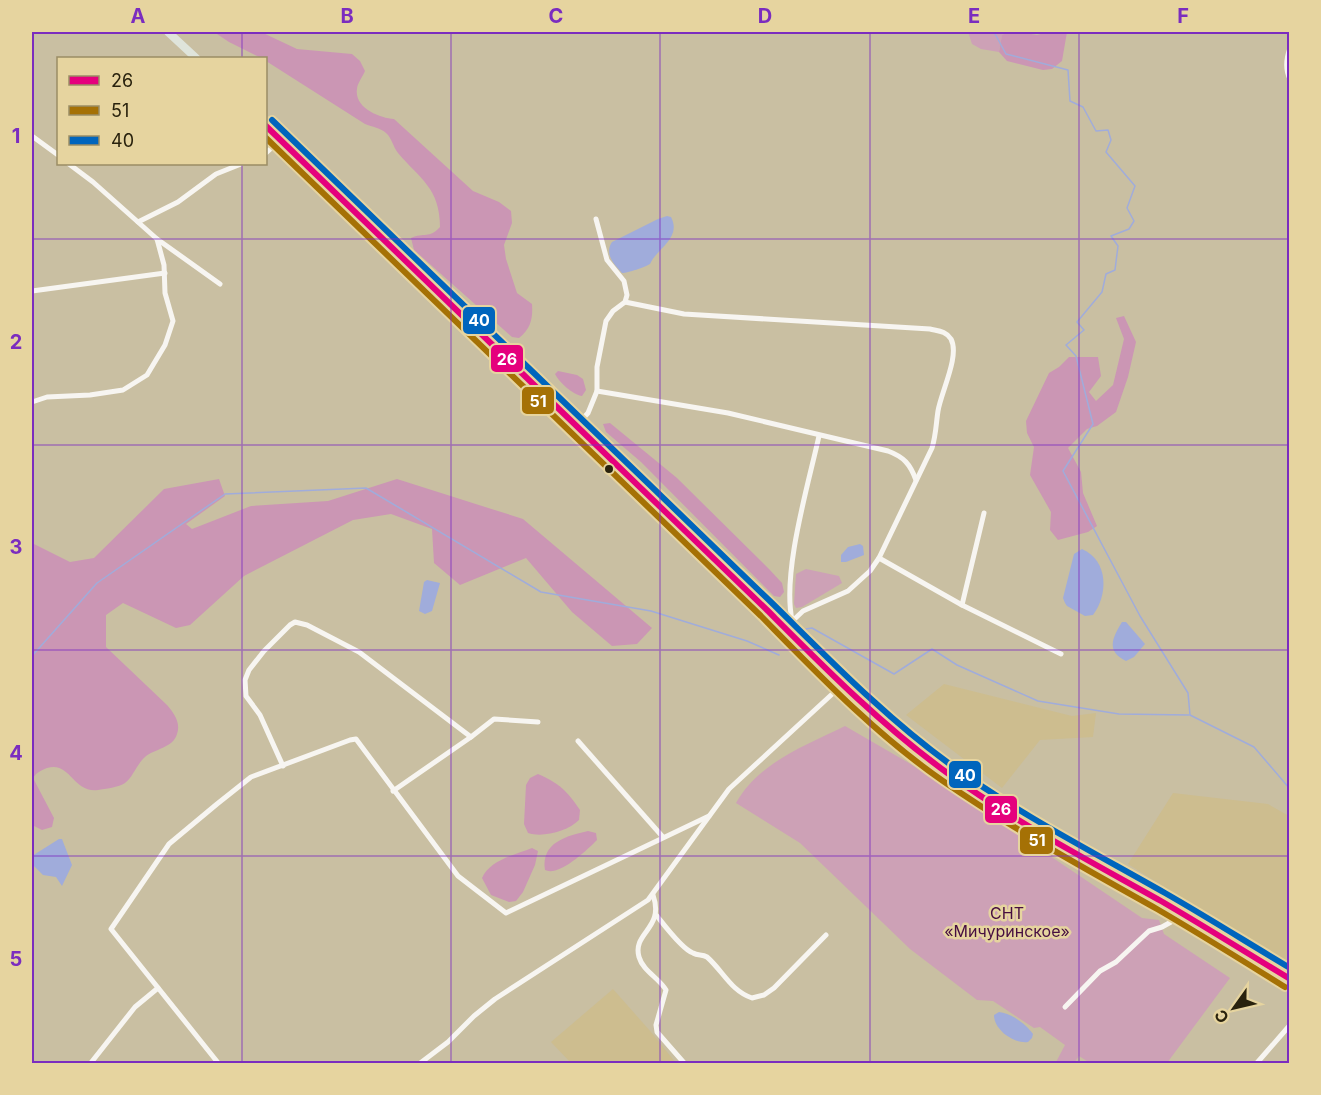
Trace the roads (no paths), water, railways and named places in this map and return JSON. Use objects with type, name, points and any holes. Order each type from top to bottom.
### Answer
[{"type":"main road","points":[[168,32],[195,57]]},
{"type":"main road","points":[[267,127],[767,610],[842,686],[895,734],[947,773],[1051,840],[1290,979]]},
{"type":"street","points":[[1290,48],[1287,58],[1287,74],[1290,79]]},
{"type":"street","points":[[32,136],[57,154]]},
{"type":"street","points":[[267,152],[280,141]]},
{"type":"street","points":[[70,165],[157,239],[220,284]]},
{"type":"street","points":[[138,222],[178,202],[216,174],[239,165]]},
{"type":"street","points":[[575,427],[588,413],[597,391],[597,367],[606,321],[625,302],[626,286],[607,261],[596,219]]},
{"type":"street","points":[[32,402],[47,397],[90,395],[123,390],[147,375],[165,345],[173,321],[165,294],[165,273],[157,239]]},
{"type":"street","points":[[32,291],[165,273]]},
{"type":"street","points":[[625,302],[684,314],[848,326],[896,326],[944,332],[952,341],[953,355],[938,411],[937,432],[932,448],[879,558],[870,571],[848,591],[811,607],[784,627]]},
{"type":"street","points":[[597,391],[728,413],[899,455],[906,460],[916,480]]},
{"type":"street","points":[[792,620],[789,605],[793,555],[819,436]]},
{"type":"street","points":[[962,604],[984,513]]},
{"type":"street","points":[[879,558],[962,604],[1061,654]]},
{"type":"street","points":[[283,766],[260,715],[246,696],[244,680],[264,651],[290,625],[296,622],[307,625],[359,652],[471,737]]},
{"type":"street","points":[[419,1064],[448,1042],[495,999],[638,909],[653,895],[675,861],[729,789],[842,686]]},
{"type":"street","points":[[393,791],[494,719],[538,722]]},
{"type":"street","points":[[219,1064],[112,932],[112,926],[169,844],[251,777],[350,740],[356,740],[458,876],[506,913],[662,836],[709,816]]},
{"type":"street","points":[[578,741],[662,836]]},
{"type":"street","points":[[653,895],[657,905],[657,916],[640,942],[638,951],[642,963],[666,990],[656,1025],[657,1032],[686,1064]]},
{"type":"street","points":[[1065,1007],[1100,971],[1116,962],[1149,931],[1171,922],[1177,912]]},
{"type":"street","points":[[657,916],[682,944],[693,953],[702,954],[708,958],[736,990],[752,998],[764,995],[774,987],[826,935]]},
{"type":"street","points":[[90,1064],[135,1007],[158,987]]},
{"type":"street","points":[[1256,1064],[1290,1025]]},
{"type":"water","points":[[667,216],[671,217],[674,224],[671,237],[650,264],[622,273],[610,255],[612,242]]},
{"type":"water","points":[[860,544],[863,546],[864,555],[841,562],[841,555],[848,547]]},
{"type":"water","points":[[1082,549],[1091,554],[1097,562],[1103,579],[1098,607],[1093,615],[1085,616],[1067,606],[1063,598],[1074,554]]},
{"type":"water","points":[[427,580],[440,583],[432,611],[425,614],[419,611],[424,582]]},
{"type":"water","points":[[1122,622],[1126,622],[1145,644],[1134,657],[1126,661],[1115,653],[1113,648],[1114,638]]},
{"type":"water","points":[[62,839],[72,865],[62,886],[56,877],[43,875],[32,864],[32,856]]},
{"type":"water","points":[[999,1012],[1008,1014],[1022,1023],[1033,1034],[1032,1038],[1028,1042],[1023,1042],[1006,1035],[995,1021],[994,1015]]},
{"type":"waterway","points":[[994,32],[1006,54],[1068,70],[1070,101],[1083,107],[1096,131],[1108,130],[1111,140],[1106,152],[1135,186],[1127,208],[1134,221],[1129,229],[1111,236],[1118,246],[1115,270],[1106,274],[1102,292],[1077,322],[1084,330],[1066,345],[1076,356],[1093,424],[1063,471],[1140,616],[1188,693],[1190,715],[1254,747],[1290,789]]},
{"type":"waterway","points":[[32,656],[97,583],[225,494],[366,488],[541,592],[651,611],[747,641],[779,655]]},
{"type":"waterway","points":[[806,629],[812,628],[894,674],[932,649],[957,665],[1038,701],[1119,714],[1189,715]]},
{"type":"park label","name":"СНТ «Мичуринское»","points":[[1007,922]]}]
